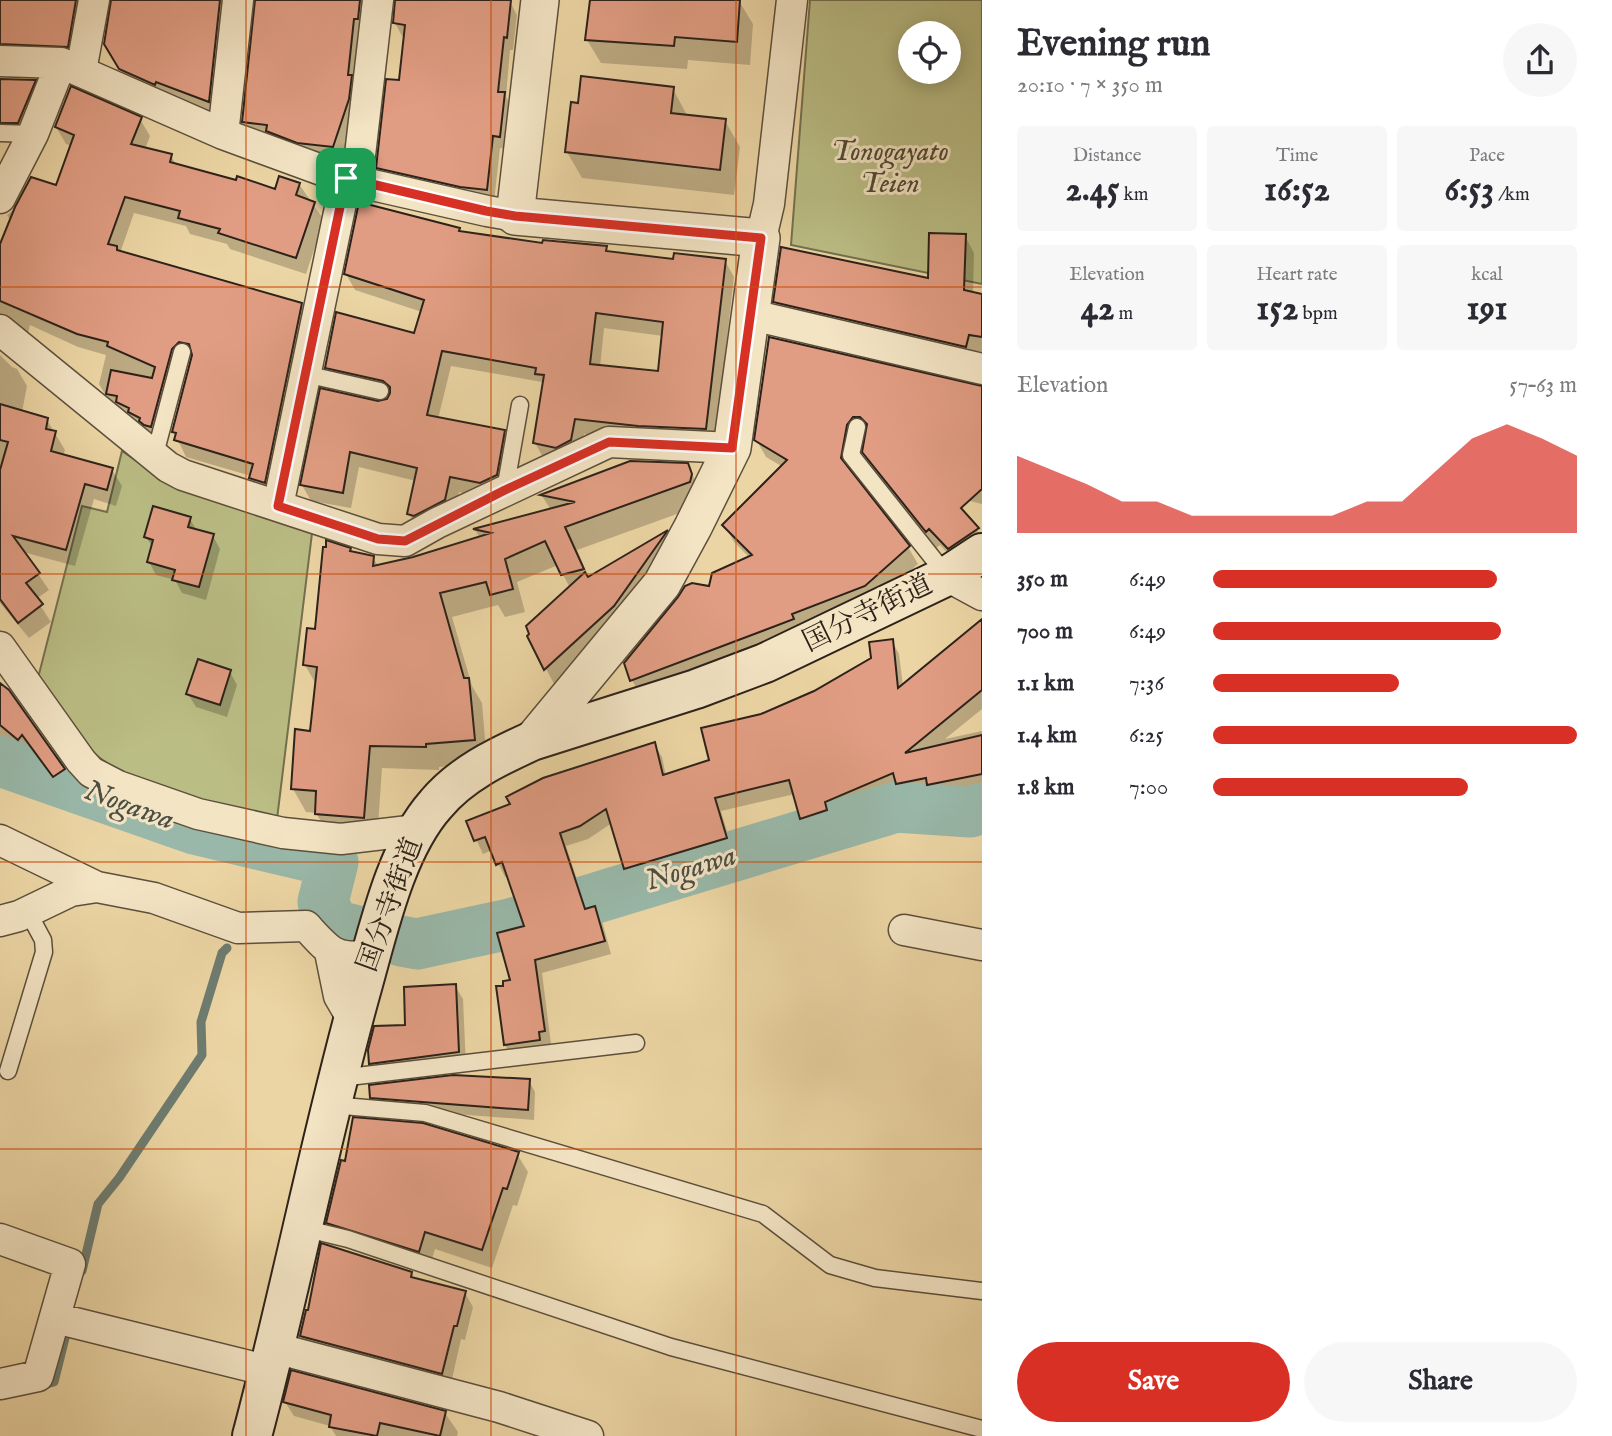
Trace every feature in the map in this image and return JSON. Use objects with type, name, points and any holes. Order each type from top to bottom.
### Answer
[{"type":"main road","name":"国分寺街道","points":[[252,1436],[334,1091],[371,955],[402,858],[435,804],[476,769],[532,741],[696,689],[765,663],[947,576],[982,553]]},
{"type":"street","points":[[0,198],[71,67],[94,0]]},
{"type":"street","points":[[223,134],[238,0]]},
{"type":"street","points":[[278,506],[305,374],[352,180],[378,0]]},
{"type":"street","points":[[515,216],[540,0]]},
{"type":"street","points":[[532,741],[662,584],[732,448],[761,238],[769,204],[792,0]]},
{"type":"street","points":[[0,61],[71,67],[223,134],[352,180],[515,216],[761,238]]},
{"type":"street","points":[[752,315],[982,369]]},
{"type":"street","points":[[0,331],[154,458],[183,475],[378,539],[405,541],[505,490],[609,442],[732,448]]},
{"type":"street","points":[[947,576],[982,594]]},
{"type":"street","points":[[0,647],[81,761],[91,772],[118,786],[198,814],[283,833],[341,839],[417,830]]},
{"type":"street","points":[[0,840],[97,887],[154,898],[238,928],[306,926],[330,951],[342,957],[371,955]]},
{"type":"street","points":[[14,917],[71,891],[97,887]]},
{"type":"street","points":[[904,930],[982,945]]},
{"type":"street","points":[[330,951],[339,996],[353,1020]]},
{"type":"street","points":[[0,1239],[70,1264],[65,1320],[38,1376],[0,1384]]},
{"type":"street","points":[[65,1320],[499,1407],[589,1436]]},
{"type":"lane","points":[[0,133],[33,134]]},
{"type":"lane","points":[[154,458],[182,352]]},
{"type":"lane","points":[[305,374],[380,391]]},
{"type":"lane","points":[[505,490],[520,405]]},
{"type":"lane","points":[[858,426],[851,455],[947,576]]},
{"type":"lane","points":[[8,1071],[44,952],[43,940],[14,917]]},
{"type":"lane","points":[[334,1091],[636,1043]]},
{"type":"lane","points":[[334,1091],[425,1113],[764,1214],[830,1265],[875,1278],[981,1286]]},
{"type":"lane","points":[[303,1228],[348,1239],[671,1347],[982,1429]]},
{"type":"green space","name":"Tonogayato Teien","points":[[810,0],[982,0],[982,284],[791,245]]},
{"type":"green space","points":[[122,451],[166,481],[313,525],[277,819],[177,794],[126,774],[105,762],[81,740],[38,678],[82,506],[107,512]]},
{"type":"building","points":[[0,0],[76,0],[68,47],[0,44]]},
{"type":"building","points":[[111,0],[220,0],[209,102],[156,82],[155,85],[119,69],[104,44]]},
{"type":"building","points":[[255,0],[360,0],[358,19],[354,19],[348,75],[352,75],[349,99],[333,147],[297,143],[266,131],[267,125],[242,122]]},
{"type":"building","points":[[395,0],[511,0],[498,92],[505,92],[500,137],[493,136],[487,190],[460,187],[376,168],[386,79],[399,80],[405,25],[393,23]]},
{"type":"building","points":[[590,0],[740,0],[737,42],[675,37],[674,46],[585,40]]},
{"type":"building","points":[[581,76],[674,87],[671,113],[726,119],[720,170],[565,152],[571,102],[578,103]]},
{"type":"building","points":[[0,79],[36,80],[18,123],[0,123]]},
{"type":"building","points":[[71,86],[142,117],[131,144],[172,154],[170,162],[236,180],[237,176],[275,189],[279,176],[300,183],[296,195],[315,202],[296,258],[218,233],[220,229],[178,218],[180,211],[125,197],[108,244],[117,246],[117,250],[302,303],[265,483],[249,478],[253,464],[174,440],[176,433],[172,432],[192,355],[189,344],[179,342],[172,349],[151,427],[144,425],[139,421],[140,418],[128,412],[129,408],[116,402],[117,396],[106,394],[111,370],[152,378],[155,367],[107,346],[108,342],[77,334],[0,301],[0,244],[15,207],[31,177],[56,185],[74,135],[55,127]]},
{"type":"building","points":[[359,202],[460,228],[459,231],[542,243],[543,240],[607,246],[606,251],[673,259],[674,253],[726,259],[706,429],[638,426],[575,419],[571,440],[556,448],[533,443],[544,375],[535,374],[536,368],[442,351],[427,415],[505,430],[497,475],[480,483],[450,477],[445,500],[414,516],[407,514],[417,468],[350,452],[343,493],[300,485],[320,388],[378,401],[387,399],[390,393],[390,387],[383,381],[325,368],[336,312],[414,333],[424,300],[344,274]],"holes":[[[596,313],[663,322],[658,371],[590,364]]]},
{"type":"building","points":[[929,233],[966,234],[964,290],[982,294],[982,337],[969,335],[966,347],[773,302],[781,247],[928,278]]},
{"type":"building","points":[[769,337],[982,386],[982,489],[961,508],[979,528],[948,549],[929,529],[926,532],[862,452],[867,424],[860,417],[853,417],[847,425],[841,458],[910,546],[865,586],[792,614],[794,619],[630,681],[624,663],[685,586],[692,583],[709,586],[712,573],[752,555],[722,525],[787,460],[754,440]]},
{"type":"building","points":[[0,404],[48,418],[46,429],[56,431],[51,451],[113,468],[107,490],[85,484],[66,550],[13,536],[40,573],[26,583],[43,604],[18,623],[0,599],[0,470],[8,442],[0,440]]},
{"type":"building","points":[[630,461],[688,463],[692,474],[690,482],[565,527],[584,569],[561,575],[545,541],[505,559],[513,589],[490,595],[486,582],[440,593],[464,678],[469,678],[475,740],[426,744],[426,747],[370,746],[364,818],[315,814],[316,791],[291,789],[295,729],[310,731],[317,667],[303,665],[307,628],[315,629],[323,547],[326,547],[326,540],[351,548],[350,551],[374,556],[373,566],[413,557],[491,533],[473,529],[575,502],[540,495]]},
{"type":"building","points":[[153,506],[191,517],[188,527],[214,534],[199,587],[172,580],[175,570],[147,562],[153,540],[144,537]]},
{"type":"building","points":[[668,530],[614,606],[544,670],[527,636],[529,634],[526,626],[585,572],[588,577]]},
{"type":"building","points":[[982,619],[982,690],[905,753],[982,735],[982,774],[927,785],[926,778],[896,784],[893,773],[825,802],[827,810],[800,819],[789,780],[715,798],[727,838],[624,869],[606,809],[580,826],[560,833],[585,909],[595,906],[605,941],[535,960],[545,1031],[539,1032],[540,1040],[504,1045],[496,986],[503,986],[503,981],[510,980],[497,933],[524,926],[502,862],[496,865],[485,837],[474,841],[466,821],[510,804],[506,797],[543,778],[655,742],[663,775],[709,760],[701,728],[761,714],[814,691],[871,658],[869,642],[893,639],[898,688]]},
{"type":"building","points":[[198,659],[231,670],[220,705],[186,694]]},
{"type":"building","points":[[0,683],[9,690],[65,769],[53,777],[22,735],[18,740],[0,725]]},
{"type":"building","points":[[456,984],[459,1052],[369,1064],[368,1050],[374,1026],[405,1025],[404,987]]},
{"type":"building","points":[[453,1075],[530,1079],[528,1110],[370,1098],[369,1085]]},
{"type":"building","points":[[353,1117],[423,1123],[519,1152],[507,1189],[503,1188],[482,1250],[425,1232],[419,1252],[326,1223],[341,1160],[345,1161]]},
{"type":"building","points":[[321,1243],[412,1272],[411,1277],[466,1291],[442,1374],[300,1336]]},
{"type":"building","points":[[291,1370],[446,1411],[440,1436],[380,1423],[377,1436],[329,1427],[331,1415],[283,1402]]},
{"type":"waterway","name":"Nogawa","points":[[0,761],[194,829],[333,862],[323,902],[333,925],[358,931]]},
{"type":"waterway","name":"Nogawa","points":[[401,941],[417,944],[510,924],[896,807],[970,812],[982,808]]},
{"type":"waterway","name":"Nogawa","points":[[326,925],[333,925]]},
{"type":"waterway","points":[[82,1271],[98,1204],[119,1178],[202,1055],[201,1022],[222,953],[227,948]]},
{"type":"waterway","points":[[39,1386],[54,1382],[68,1326]]},
{"type":"route","points":[[346,178],[515,216],[761,238],[732,448],[609,442],[560,463],[405,541],[378,539],[278,506],[346,178]]}]
